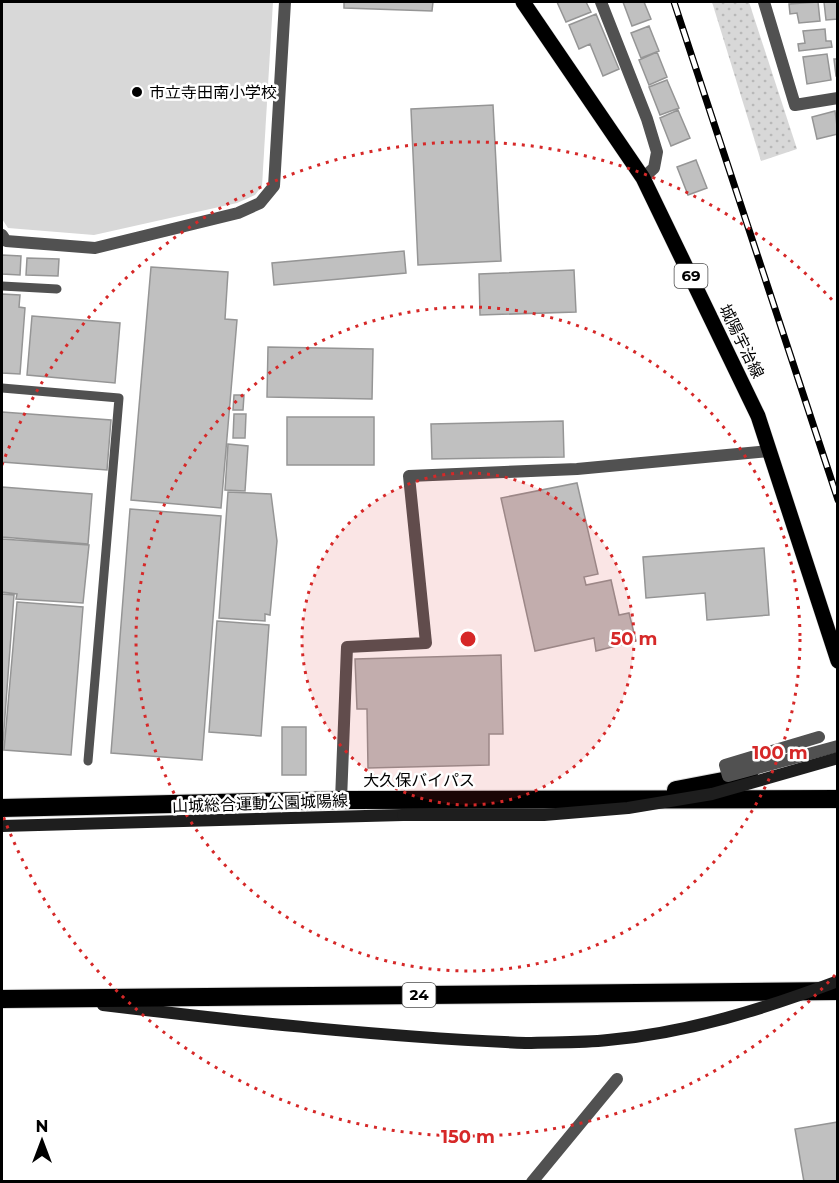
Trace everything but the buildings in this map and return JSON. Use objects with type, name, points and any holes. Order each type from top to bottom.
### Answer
[{"type":"highway","points":[[630,798],[739,779],[798,762],[837,739]]},
{"type":"highway","name":"大久保バイパス","points":[[2,808],[341,800],[837,799]]},
{"type":"highway","name":"24","points":[[2,999],[837,991]]},
{"type":"main road","name":"城陽宇治線","points":[[523,2],[643,178],[758,416],[837,661]]},
{"type":"main road","name":"山城総合運動公園城陽線","points":[[2,826],[403,815],[544,815],[628,808],[712,794],[837,758]]},
{"type":"main road","points":[[45,998],[307,1029],[447,1040],[526,1043],[609,1040],[690,1028],[778,1004],[837,981]]},
{"type":"street","points":[[2,235],[6,241],[95,248],[238,213],[260,203],[274,186],[285,2]]},
{"type":"street","points":[[601,2],[647,119],[657,152],[654,168],[643,178]]},
{"type":"street","points":[[764,2],[795,105],[837,98]]},
{"type":"street","points":[[341,800],[346,647],[426,643],[409,476],[577,469],[770,451]]},
{"type":"street","points":[[819,737],[725,765],[728,776],[837,746]]},
{"type":"street","points":[[532,1182],[617,1079]]},
{"type":"lane","points":[[2,286],[57,289]]},
{"type":"lane","points":[[2,388],[119,398],[88,761]]},
{"type":"shaded area","name":"市立寺田南小学校","points":[[2,2],[273,2],[262,186],[255,195],[237,203],[94,235],[8,228],[2,219]]},
{"type":"shaded area","points":[[712,2],[749,2],[797,149],[761,161]]},
{"type":"railway","points":[[674,2],[838,500]]},
{"type":"place","name":"市立寺田南小学校","points":[[137,92]]}]
